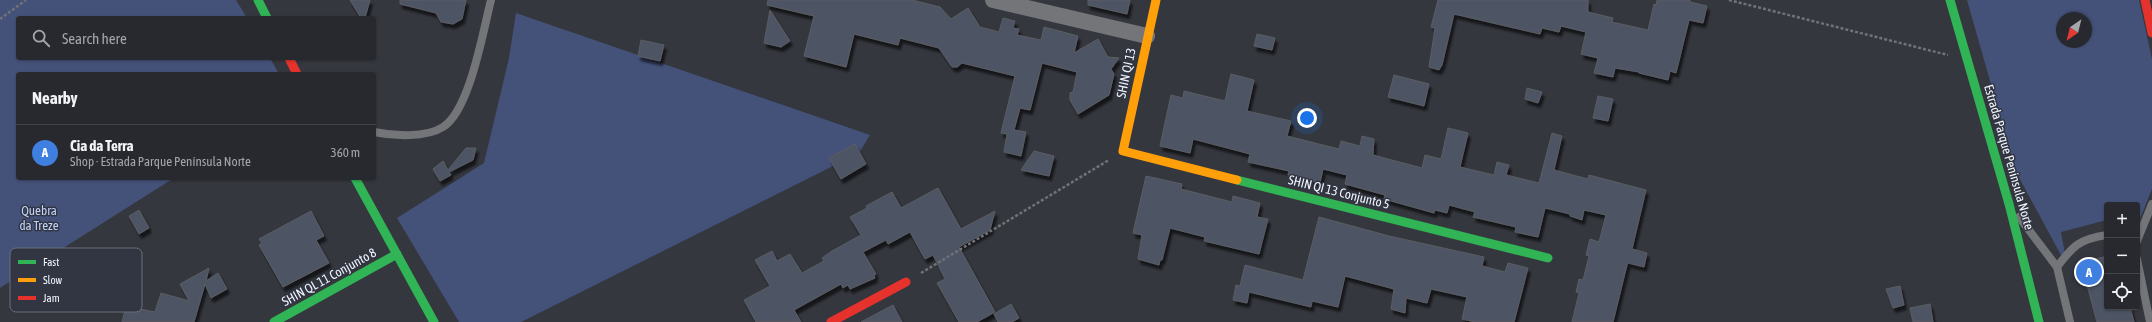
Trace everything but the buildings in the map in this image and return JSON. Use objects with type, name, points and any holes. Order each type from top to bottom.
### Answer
[{"type":"street","points":[[258,0],[266,16]]},
{"type":"street","points":[[993,0],[1147,36]]},
{"type":"street","name":"SHIN QI 13","points":[[1123,151],[1156,0]]},
{"type":"street","name":"Estrada Parque Península Norte","points":[[1950,0],[2009,204],[2040,322]]},
{"type":"street","points":[[2145,0],[2152,33]]},
{"type":"street","points":[[290,60],[296,72]]},
{"type":"street","name":"SHIN QI 13 Conjunto 5","points":[[1123,151],[1548,258]]},
{"type":"street","points":[[356,180],[434,322]]},
{"type":"street","name":"SHIN QL 11 Conjunto 8","points":[[274,322],[397,254]]},
{"type":"street","points":[[831,322],[906,282]]},
{"type":"lane","points":[[376,132],[392,136],[422,133],[443,127],[452,116],[467,92],[491,0]]},
{"type":"lane","points":[[2009,204],[2057,267],[2070,322]]},
{"type":"lane","points":[[2138,238],[2152,204]]},
{"type":"lane","points":[[2057,267],[2073,247],[2088,239],[2104,236]]},
{"type":"lane","points":[[2140,274],[2150,322]]},
{"type":"path","points":[[0,19],[26,0]]},
{"type":"path","points":[[1729,0],[1968,60]]},
{"type":"path","points":[[906,282],[1123,151]]},
{"type":"green space","name":"Quebra da Treze","points":[[0,0],[236,0],[246,16],[16,16],[16,60],[271,60],[278,72],[16,72],[16,180],[171,180],[63,248],[10,248],[10,282],[0,288]]},
{"type":"green space","points":[[1967,0],[2139,0],[2152,59],[2152,189],[2140,219],[2140,202],[2104,202],[2104,221],[2061,232],[2065,254],[2062,257],[2016,172]]},
{"type":"green space","points":[[516,13],[870,135],[859,153],[521,322],[459,322],[397,218],[484,163],[509,58]]},
{"type":"traffic: fast","points":[[258,0],[266,16]]},
{"type":"traffic: fast","points":[[1950,0],[2009,204],[2039,322]]},
{"type":"traffic: fast","points":[[356,180],[434,322]]},
{"type":"traffic: fast","points":[[1237,180],[1548,258]]},
{"type":"traffic: fast","points":[[274,322],[397,254]]},
{"type":"traffic: slow","points":[[1156,0],[1123,151],[1237,180]]},
{"type":"traffic: jam","points":[[2145,0],[2152,33]]},
{"type":"traffic: jam","points":[[290,60],[296,72]]},
{"type":"traffic: jam","points":[[831,322],[906,282]]},
{"type":"place","name":"Cia da Terra","points":[[2089,272]]}]
